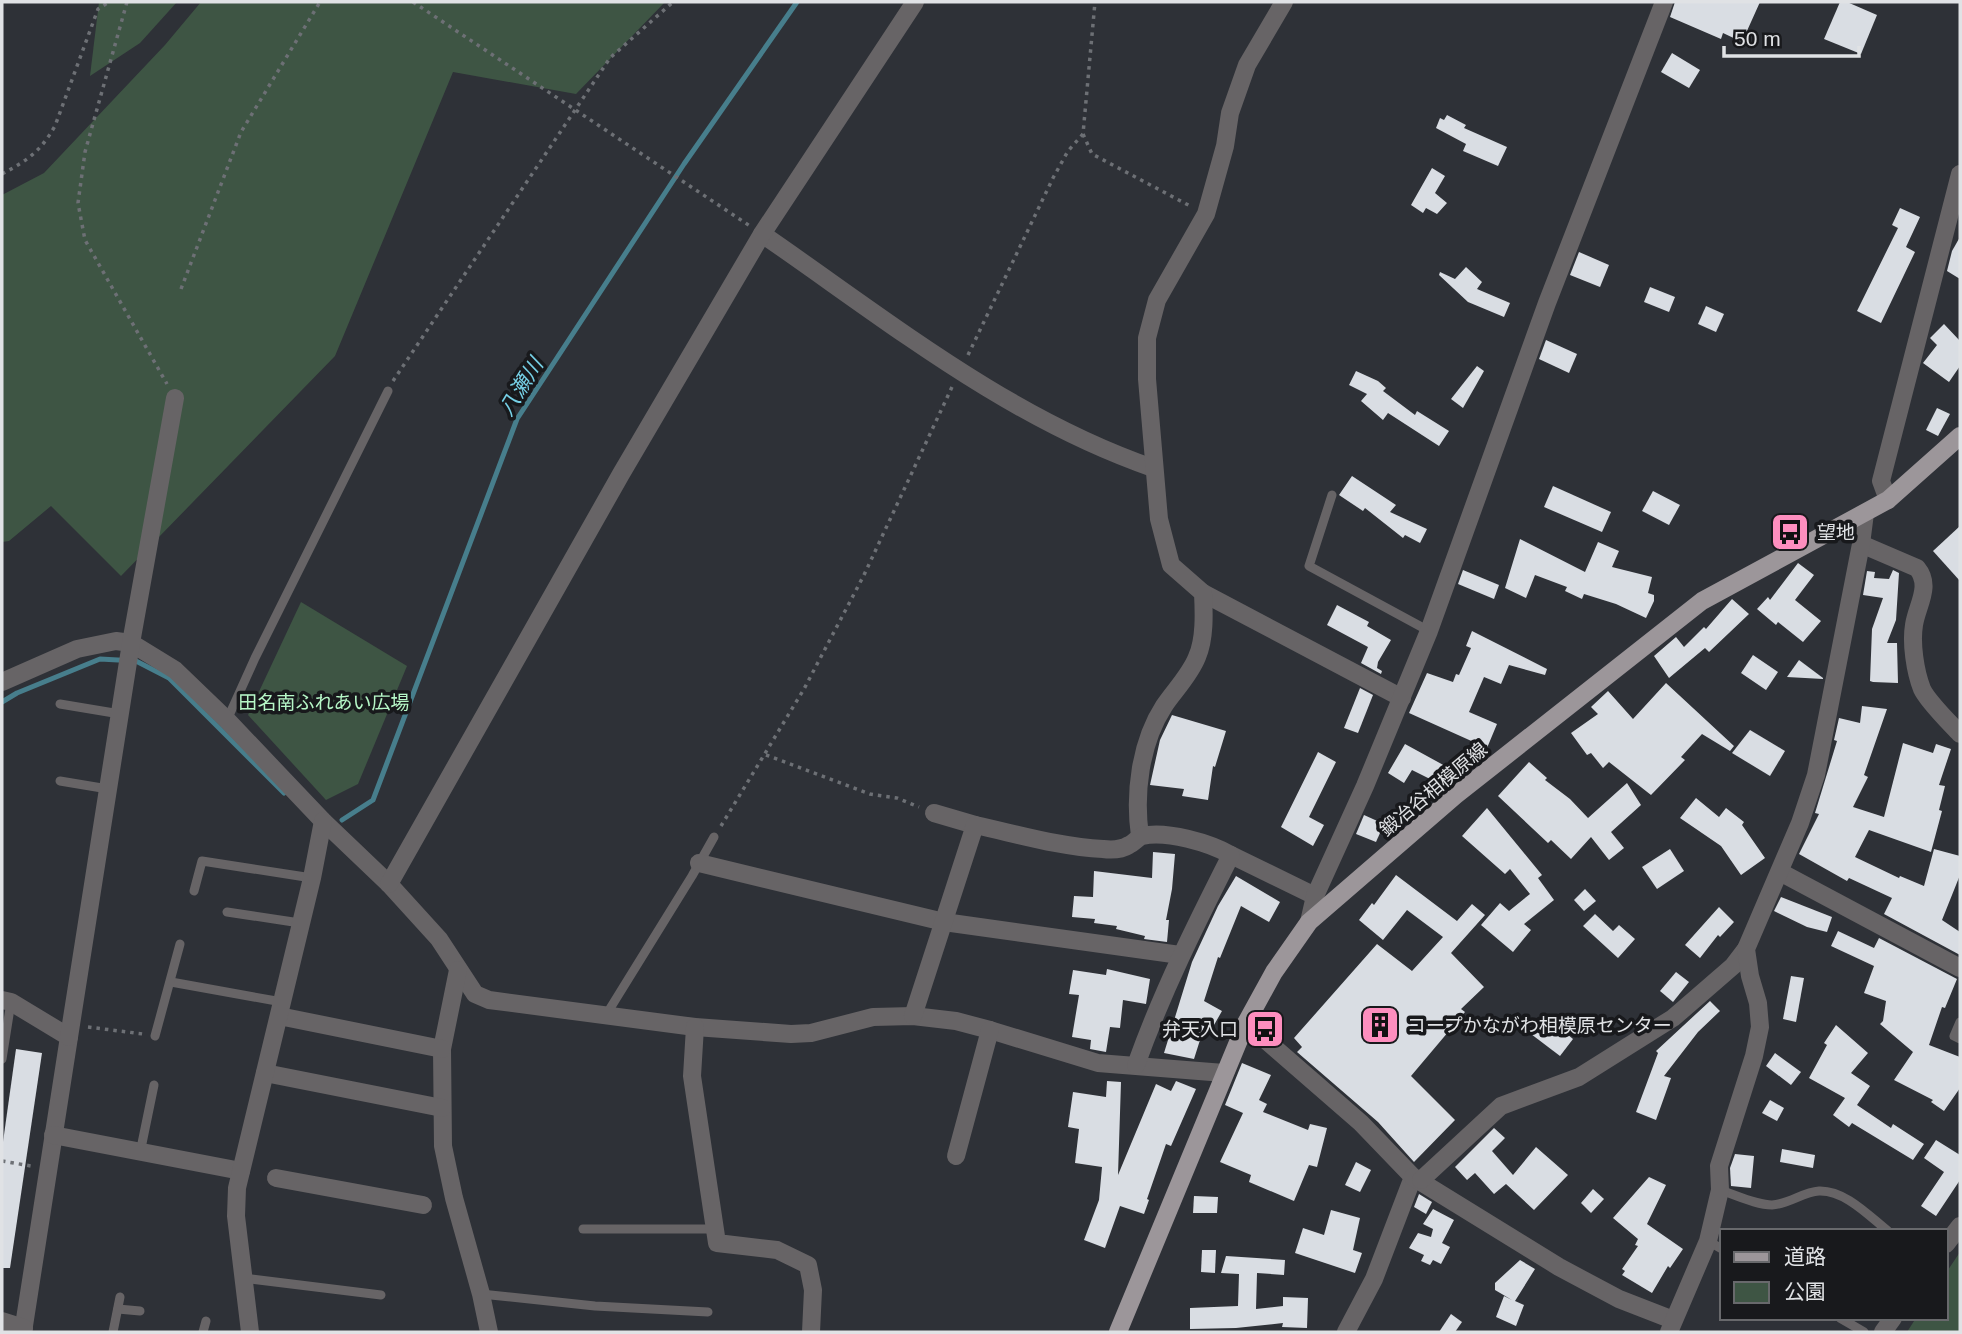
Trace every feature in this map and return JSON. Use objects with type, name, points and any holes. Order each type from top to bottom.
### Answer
[{"type":"main road","name":"鍛冶谷相模原線","points":[[1118,1332],[1246,1023],[1274,972],[1308,922],[1456,795],[1702,601],[1888,500],[1960,436]]},
{"type":"street","points":[[389,884],[621,474],[762,233],[915,2]]},
{"type":"street","points":[[1284,2],[1247,65],[1230,114],[1222,158],[1206,214],[1157,300],[1147,338],[1147,379],[1159,519],[1171,565],[1203,593],[1402,698]]},
{"type":"street","points":[[1308,922],[1315,896],[1429,631],[1547,303],[1664,2]]},
{"type":"street","points":[[1888,500],[1881,481],[1960,174]]},
{"type":"street","points":[[762,233],[960,371],[1047,423],[1110,453],[1153,468]]},
{"type":"street","points":[[2,1321],[24,1330],[47,1168],[131,646],[175,398]]},
{"type":"street","points":[[1346,1332],[1374,1279],[1417,1178],[1502,1106],[1579,1077],[1673,1018],[1733,965],[1746,949],[1800,823],[1816,775],[1865,513]]},
{"type":"street","points":[[1861,544],[1917,569],[1923,575],[1925,585],[1914,626],[1916,666],[1923,691],[1960,734]]},
{"type":"street","points":[[1140,836],[1142,763],[1148,740],[1162,710],[1196,660],[1200,648],[1203,593]]},
{"type":"street","points":[[2,682],[77,649],[116,641],[131,646],[174,670],[389,884],[439,939],[475,994],[489,1000],[695,1027],[801,1034],[873,1017],[913,1016],[956,1021],[1098,1063],[1224,1073]]},
{"type":"street","points":[[934,813],[1063,844],[1101,849],[1128,847],[1140,836],[1166,835],[1217,847],[1315,896]]},
{"type":"street","points":[[250,1332],[236,1216],[237,1188],[312,878],[323,821]]},
{"type":"street","points":[[913,1016],[975,825]]},
{"type":"street","points":[[1136,1065],[1180,955],[1231,855]]},
{"type":"street","points":[[699,863],[944,922],[1180,955]]},
{"type":"street","points":[[1780,872],[1960,968]]},
{"type":"street","points":[[1246,1023],[1361,1123],[1417,1178],[1559,1267],[1671,1326],[1715,1245],[1720,1190],[1719,1166],[1754,1056],[1760,1027],[1759,1003],[1750,976],[1746,949]]},
{"type":"street","points":[[457,970],[442,1049],[443,1146],[489,1332]]},
{"type":"street","points":[[6,1001],[70,1031]]},
{"type":"street","points":[[281,1009],[442,1049]]},
{"type":"street","points":[[695,1027],[692,1076],[717,1243],[777,1250],[808,1265],[813,1290],[811,1332]]},
{"type":"street","points":[[956,1156],[990,1030]]},
{"type":"street","points":[[265,1073],[442,1108]]},
{"type":"street","points":[[53,1135],[241,1171]]},
{"type":"street","points":[[276,1178],[424,1205]]},
{"type":"street","points":[[1948,1241],[1960,1226]]},
{"type":"lane","points":[[227,720],[388,391]]},
{"type":"lane","points":[[1332,495],[1309,566],[1429,631]]},
{"type":"lane","points":[[60,704],[120,714]]},
{"type":"lane","points":[[60,780],[108,789]]},
{"type":"lane","points":[[605,1016],[714,836]]},
{"type":"lane","points":[[194,891],[202,861],[312,878]]},
{"type":"lane","points":[[228,912],[300,923]]},
{"type":"lane","points":[[155,1036],[180,944]]},
{"type":"lane","points":[[171,982],[281,1009]]},
{"type":"lane","points":[[2,1059],[6,1001]]},
{"type":"lane","points":[[1960,1022],[1954,1036],[1960,1039]]},
{"type":"lane","points":[[140,1153],[154,1085]]},
{"type":"lane","points":[[1720,1190],[1772,1205],[1818,1191],[1834,1193],[1851,1202],[1885,1229]]},
{"type":"lane","points":[[583,1229],[715,1229]]},
{"type":"lane","points":[[243,1278],[381,1295]]},
{"type":"lane","points":[[481,1294],[595,1306],[708,1312]]},
{"type":"lane","points":[[113,1332],[120,1297]]},
{"type":"lane","points":[[118,1309],[140,1311]]},
{"type":"lane","points":[[1843,1320],[1864,1332]]},
{"type":"lane","points":[[203,1332],[206,1321]]},
{"type":"path","points":[[2,174],[31,159],[46,142],[55,126],[98,9],[109,2]]},
{"type":"path","points":[[127,2],[85,152],[78,204],[85,240],[175,398]]},
{"type":"path","points":[[181,289],[241,132],[320,2]]},
{"type":"path","points":[[414,2],[762,233]]},
{"type":"path","points":[[388,391],[397,373],[610,58],[673,2]]},
{"type":"path","points":[[1095,2],[1083,134],[1092,154],[1206,214]]},
{"type":"path","points":[[714,836],[804,689],[864,575],[1053,178],[1083,134]]},
{"type":"path","points":[[766,755],[870,794],[897,798],[934,813]]},
{"type":"path","points":[[70,1031],[155,1036]]},
{"type":"path","points":[[2,1161],[47,1168]]},
{"type":"green space","points":[[99,2],[177,2],[140,43],[90,76]]},
{"type":"green space","points":[[201,2],[665,2],[576,94],[453,72],[335,356],[121,576],[51,506],[9,541],[2,542],[2,195],[44,173],[165,45]]},
{"type":"green space","name":"田名南ふれあい広場","points":[[301,602],[407,666],[358,784],[326,800],[248,715]]},
{"type":"green space","points":[[1960,1252],[1960,1332],[1907,1332],[1915,1320],[1948,1320],[1948,1270]]},
{"type":"building","points":[[1675,2],[1760,2],[1742,42],[1723,33],[1721,39],[1670,17]]},
{"type":"building","points":[[1840,2],[1847,2],[1877,15],[1861,54],[1824,39]]},
{"type":"building","points":[[1672,53],[1700,70],[1689,88],[1661,72]]},
{"type":"building","points":[[1447,115],[1466,125],[1464,128],[1507,147],[1498,166],[1463,151],[1466,144],[1436,128],[1440,118],[1444,120]]},
{"type":"building","points":[[1432,168],[1445,176],[1435,193],[1447,203],[1437,214],[1426,208],[1423,213],[1411,205]]},
{"type":"building","points":[[1900,208],[1920,217],[1906,247],[1915,252],[1881,323],[1857,311],[1898,228],[1892,225]]},
{"type":"building","points":[[1960,237],[1960,279],[1947,271],[1952,251]]},
{"type":"building","points":[[1579,252],[1609,265],[1600,287],[1570,275]]},
{"type":"building","points":[[1466,267],[1482,282],[1477,289],[1510,303],[1504,317],[1468,302],[1439,275],[1440,272],[1455,279]]},
{"type":"building","points":[[1650,287],[1675,297],[1669,312],[1644,302]]},
{"type":"building","points":[[1706,306],[1724,314],[1716,332],[1698,324]]},
{"type":"building","points":[[1944,324],[1960,341],[1960,366],[1949,382],[1923,363],[1937,345],[1930,338]]},
{"type":"building","points":[[1546,340],[1577,354],[1569,373],[1539,359]]},
{"type":"building","points":[[1477,366],[1484,371],[1463,408],[1451,399]]},
{"type":"building","points":[[1356,371],[1378,381],[1386,388],[1383,391],[1415,415],[1417,411],[1449,431],[1439,446],[1388,413],[1383,420],[1361,401],[1367,394],[1349,385]]},
{"type":"building","points":[[1937,408],[1950,414],[1938,436],[1926,430]]},
{"type":"building","points":[[1352,476],[1396,505],[1390,512],[1427,529],[1420,543],[1405,535],[1403,538],[1365,508],[1363,511],[1339,495]]},
{"type":"building","points":[[1553,486],[1611,512],[1602,532],[1544,507]]},
{"type":"building","points":[[1653,491],[1680,505],[1669,525],[1642,511]]},
{"type":"building","points":[[1960,526],[1960,581],[1933,551]]},
{"type":"building","points":[[1520,539],[1585,572],[1598,542],[1619,551],[1612,567],[1652,577],[1648,593],[1654,595],[1654,601],[1646,618],[1616,604],[1584,594],[1582,599],[1565,591],[1567,587],[1535,575],[1526,598],[1505,588]]},
{"type":"building","points":[[1798,563],[1814,575],[1795,600],[1821,621],[1803,642],[1757,609],[1768,597],[1770,600]]},
{"type":"building","points":[[1463,570],[1499,585],[1494,599],[1458,584]]},
{"type":"building","points":[[1893,570],[1899,573],[1896,620],[1887,643],[1897,643],[1898,683],[1873,682],[1870,681],[1872,629],[1883,598],[1863,595],[1867,571],[1875,572],[1874,578],[1889,579]]},
{"type":"building","points":[[1732,599],[1749,614],[1709,652],[1705,648],[1669,678],[1654,656],[1676,637],[1684,647],[1704,627],[1706,629]]},
{"type":"building","points":[[1337,605],[1369,622],[1367,626],[1391,640],[1378,662],[1377,668],[1382,671],[1381,674],[1361,663],[1368,647],[1327,625]]},
{"type":"building","points":[[1472,631],[1547,669],[1545,675],[1509,665],[1501,684],[1484,677],[1469,712],[1497,724],[1487,748],[1409,713],[1427,673],[1453,682],[1456,674],[1459,675],[1471,648],[1466,646]]},
{"type":"building","points":[[1753,655],[1778,672],[1766,690],[1741,673]]},
{"type":"building","points":[[1799,660],[1823,678],[1823,679],[1787,677]]},
{"type":"building","points":[[1666,683],[1734,746],[1730,751],[1702,734],[1681,757],[1685,760],[1651,795],[1609,762],[1603,768],[1591,753],[1587,755],[1571,733],[1598,714],[1591,707],[1608,691],[1633,719]]},
{"type":"building","points":[[1360,688],[1373,695],[1358,733],[1344,728]]},
{"type":"building","points":[[1862,706],[1887,709],[1864,775],[1868,777],[1853,807],[1884,817],[1903,743],[1933,753],[1936,744],[1951,749],[1939,785],[1945,786],[1939,810],[1942,811],[1931,852],[1869,830],[1855,857],[1899,878],[1900,876],[1924,886],[1934,849],[1960,856],[1960,875],[1942,920],[1960,932],[1960,955],[1884,914],[1892,898],[1849,878],[1847,881],[1799,854],[1819,814],[1815,813],[1837,741],[1834,740],[1839,718],[1860,723]]},
{"type":"building","points":[[1172,715],[1226,731],[1215,767],[1213,766],[1208,800],[1182,796],[1184,789],[1150,785],[1160,740]]},
{"type":"building","points":[[1750,730],[1785,751],[1770,776],[1732,753]]},
{"type":"building","points":[[1405,744],[1447,767],[1438,783],[1412,770],[1404,783],[1388,773]]},
{"type":"building","points":[[1318,752],[1336,762],[1309,817],[1324,825],[1313,846],[1281,827]]},
{"type":"building","points":[[1529,762],[1588,818],[1627,783],[1641,805],[1611,832],[1624,848],[1609,860],[1591,837],[1571,859],[1551,840],[1548,843],[1498,796]]},
{"type":"building","points":[[1696,798],[1719,817],[1726,808],[1744,822],[1742,825],[1765,858],[1741,875],[1721,846],[1680,818]]},
{"type":"building","points":[[1487,808],[1542,875],[1538,878],[1554,900],[1524,924],[1531,930],[1513,952],[1481,925],[1500,903],[1509,911],[1530,894],[1510,869],[1505,874],[1462,836]]},
{"type":"building","points":[[1364,815],[1384,824],[1376,842],[1356,834]]},
{"type":"building","points":[[1670,849],[1684,871],[1657,889],[1642,867]]},
{"type":"building","points":[[1153,852],[1175,854],[1166,920],[1169,920],[1167,942],[1144,939],[1145,936],[1116,929],[1117,926],[1094,923],[1095,919],[1072,917],[1074,896],[1093,897],[1094,871],[1152,878]]},
{"type":"building","name":"コープかながわ相模原センター","points":[[1396,875],[1457,921],[1472,904],[1485,915],[1451,953],[1484,987],[1461,1009],[1465,1012],[1411,1076],[1455,1120],[1414,1162],[1378,1122],[1297,1052],[1302,1047],[1294,1038],[1377,944],[1412,971],[1443,937],[1407,910],[1383,940],[1359,920]]},
{"type":"building","points":[[1236,876],[1280,902],[1269,922],[1241,906],[1220,958],[1218,957],[1204,1001],[1222,1011],[1214,1025],[1206,1021],[1194,1059],[1164,1053],[1192,962],[1218,906]]},
{"type":"building","points":[[1585,889],[1596,901],[1584,911],[1574,900]]},
{"type":"building","points":[[1781,897],[1832,917],[1827,932],[1807,927],[1774,911]]},
{"type":"building","points":[[1719,907],[1734,922],[1720,937],[1718,935],[1700,958],[1685,945]]},
{"type":"building","points":[[1595,914],[1613,931],[1619,925],[1635,939],[1618,958],[1583,926]]},
{"type":"building","points":[[1838,931],[1874,948],[1879,938],[1957,979],[1945,1008],[1942,1007],[1929,1045],[1960,1057],[1960,1088],[1944,1111],[1931,1102],[1933,1100],[1894,1080],[1913,1052],[1880,1024],[1883,1021],[1886,1001],[1864,993],[1874,966],[1831,946]]},
{"type":"building","points":[[1107,969],[1150,979],[1146,1004],[1123,1000],[1120,1028],[1110,1027],[1106,1052],[1090,1049],[1091,1040],[1072,1037],[1079,995],[1069,994],[1073,970],[1106,975]]},
{"type":"building","points":[[1676,972],[1689,982],[1673,1002],[1660,991]]},
{"type":"building","points":[[1791,976],[1804,978],[1796,1022],[1783,1019]]},
{"type":"building","points":[[1710,1001],[1720,1011],[1698,1032],[1664,1076],[1671,1078],[1656,1120],[1636,1112],[1658,1053],[1656,1051]]},
{"type":"building","points":[[1545,1016],[1573,1039],[1560,1056],[1531,1034]]},
{"type":"building","points":[[1836,1025],[1868,1053],[1851,1073],[1870,1086],[1857,1105],[1891,1128],[1893,1124],[1924,1144],[1913,1160],[1852,1123],[1849,1127],[1833,1115],[1845,1098],[1809,1078],[1827,1045],[1824,1043]]},
{"type":"building","points":[[16,1049],[42,1053],[10,1268],[2,1268],[2,1149]]},
{"type":"building","points":[[1775,1053],[1801,1072],[1791,1085],[1766,1066]]},
{"type":"building","points":[[1242,1063],[1271,1075],[1259,1100],[1267,1104],[1263,1112],[1308,1130],[1310,1124],[1327,1128],[1317,1167],[1309,1165],[1294,1201],[1249,1182],[1251,1175],[1220,1162],[1243,1113],[1225,1105]]},
{"type":"building","points":[[1107,1081],[1121,1082],[1118,1175],[1156,1084],[1171,1091],[1176,1081],[1196,1089],[1171,1146],[1166,1144],[1144,1214],[1120,1206],[1105,1248],[1084,1240],[1099,1200],[1102,1167],[1075,1163],[1079,1129],[1068,1127],[1073,1092],[1106,1097]]},
{"type":"building","points":[[1770,1100],[1784,1108],[1777,1121],[1762,1113]]},
{"type":"building","points":[[1494,1128],[1505,1138],[1492,1151],[1513,1175],[1536,1147],[1568,1175],[1534,1210],[1506,1184],[1494,1194],[1475,1173],[1467,1180],[1455,1167]]},
{"type":"building","points":[[1936,1140],[1960,1155],[1960,1180],[1936,1216],[1921,1206],[1944,1172],[1924,1158]]},
{"type":"building","points":[[1782,1149],[1815,1155],[1813,1168],[1780,1162]]},
{"type":"building","points":[[1735,1154],[1754,1156],[1751,1188],[1731,1186],[1730,1168]]},
{"type":"building","points":[[1356,1162],[1371,1170],[1360,1192],[1345,1185]]},
{"type":"building","points":[[1649,1177],[1666,1185],[1647,1224],[1683,1249],[1670,1268],[1668,1266],[1652,1293],[1622,1275],[1625,1271],[1622,1269],[1638,1246],[1635,1245],[1638,1239],[1613,1218]]},
{"type":"building","points":[[1593,1189],[1604,1199],[1591,1213],[1581,1203]]},
{"type":"building","points":[[1419,1194],[1432,1202],[1426,1214],[1414,1207]]},
{"type":"building","points":[[1194,1196],[1218,1197],[1217,1213],[1193,1213]]},
{"type":"building","points":[[1433,1209],[1454,1220],[1442,1243],[1450,1247],[1441,1264],[1433,1260],[1430,1265],[1421,1261],[1424,1255],[1409,1248],[1418,1233],[1431,1237],[1433,1229],[1423,1224]]},
{"type":"building","points":[[1331,1210],[1360,1218],[1353,1250],[1362,1253],[1355,1273],[1295,1253],[1303,1228],[1324,1235]]},
{"type":"building","points":[[1202,1250],[1216,1250],[1215,1273],[1201,1272]]},
{"type":"building","points":[[1226,1256],[1285,1260],[1284,1275],[1257,1273],[1256,1309],[1283,1306],[1283,1297],[1308,1298],[1307,1328],[1282,1327],[1283,1323],[1190,1329],[1190,1308],[1238,1306],[1239,1274],[1221,1273]]},
{"type":"building","points":[[1520,1260],[1535,1269],[1515,1301],[1524,1305],[1516,1326],[1496,1317],[1504,1296],[1512,1300],[1495,1290],[1495,1283]]},
{"type":"building","points":[[1451,1314],[1462,1322],[1455,1332],[1439,1332]]},
{"type":"waterway","name":"八瀬川","points":[[342,820],[373,800],[517,419],[684,164],[797,2]]},
{"type":"waterway","name":"八瀬川","points":[[2,702],[17,693],[100,659],[136,661],[169,678],[284,793]]},
{"type":"place","name":"望地","points":[[1790,532]]},
{"type":"place","name":"コープかながわ相模原センター","points":[[1380,1025]]},
{"type":"place","name":"弁天入口","points":[[1265,1029]]}]
